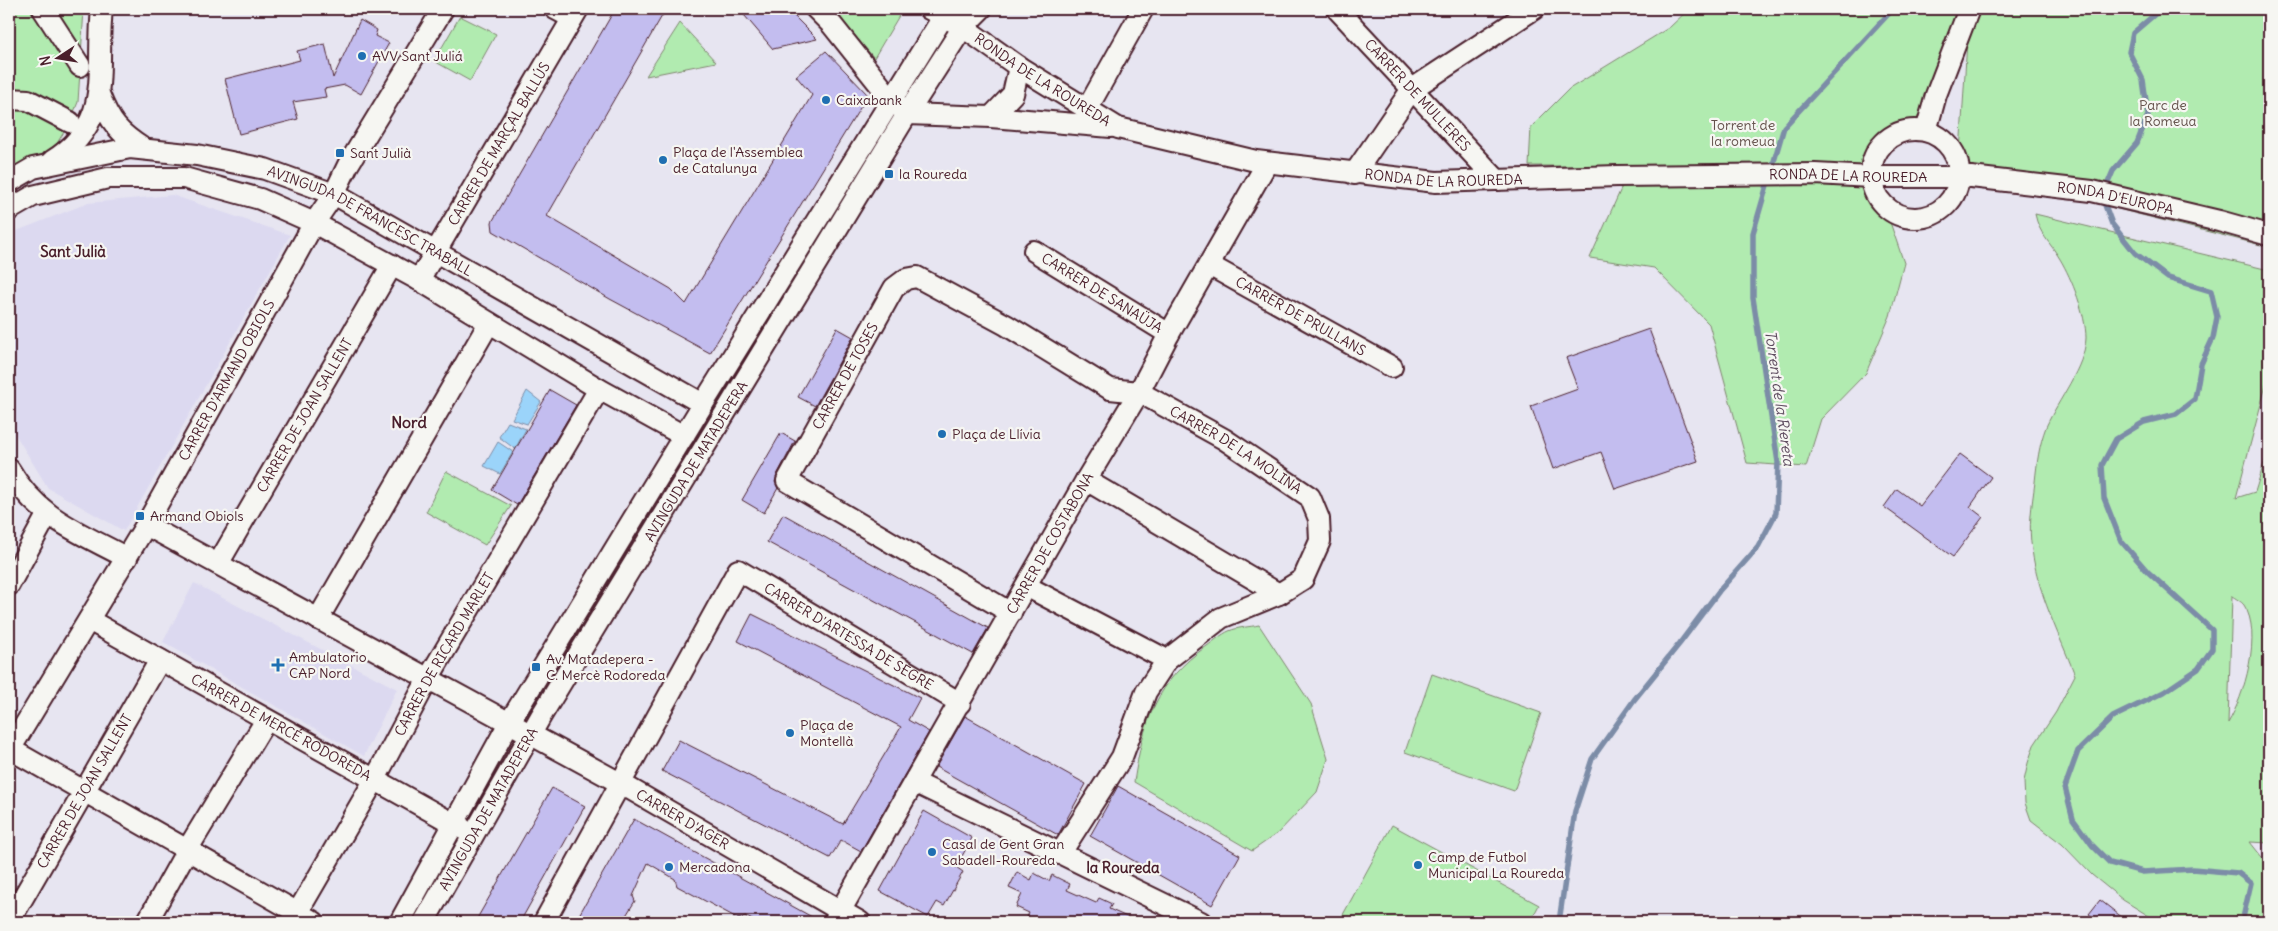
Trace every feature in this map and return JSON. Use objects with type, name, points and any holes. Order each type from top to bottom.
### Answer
[{"type":"street","points":[[43,9],[80,66]]},
{"type":"street","points":[[44,166],[65,153],[81,138],[95,111],[99,94],[102,9]]},
{"type":"street","name":"CARRER D'ARMAND OBIOLS","points":[[10,750],[146,525],[314,223],[334,194],[348,165],[444,9]]},
{"type":"street","points":[[816,9],[831,17],[891,99],[908,114],[991,117],[1118,128]]},
{"type":"street","name":"AVINGUDA DE MATADEPERA","points":[[424,922],[531,734],[908,114],[963,27],[981,9]]},
{"type":"street","points":[[1087,109],[1144,9]]},
{"type":"street","points":[[1354,174],[1412,90],[1534,9]]},
{"type":"street","points":[[1926,132],[1936,95],[1969,9]]},
{"type":"street","name":"AVINGUDA DE MATADEPERA","points":[[400,922],[509,723],[891,99],[941,11]]},
{"type":"street","name":"RONDA DE LA ROUREDA","points":[[941,11],[1019,68],[1118,128],[1267,163],[1436,182],[1701,175],[1959,176]]},
{"type":"street","name":"CARRER DE MARÇAL BALLÚS","points":[[419,280],[437,252],[568,12]]},
{"type":"street","name":"CARRER DE MULLERES","points":[[1349,13],[1412,90],[1497,180]]},
{"type":"street","points":[[991,117],[1014,94],[1019,68]]},
{"type":"street","points":[[99,94],[107,115],[114,125],[124,136],[144,150]]},
{"type":"street","points":[[9,99],[28,100],[70,122]]},
{"type":"street","points":[[1912,130],[1926,132],[1942,139],[1951,149],[1959,169],[1959,176],[1955,193],[1946,206],[1926,217],[1915,218],[1891,211],[1880,201],[1873,189],[1871,177],[1874,158],[1879,148],[1898,134],[1912,130]]},
{"type":"street","name":"AVINGUDA DE FRANCESC TRABALL","points":[[9,182],[33,168],[130,148],[197,156],[264,169],[334,194],[703,404]]},
{"type":"street","name":"CARRER DE COSTABONA","points":[[837,916],[1086,480],[1139,392],[1169,334],[1267,163]]},
{"type":"street","name":"RONDA D'EUROPA","points":[[1959,176],[2012,180],[2092,191],[2219,221],[2269,235]]},
{"type":"street","name":"AVINGUDA DE FRANCESC TRABALL","points":[[9,210],[33,196],[108,178],[184,178],[260,199],[314,223],[419,280],[599,389],[684,436]]},
{"type":"street","name":"CARRER DE SANAÜJA","points":[[1034,251],[1169,334]]},
{"type":"street","name":"CARRER DE PRULLANS","points":[[1209,265],[1392,366]]},
{"type":"street","name":"CARRER DE JOAN SALLENT","points":[[218,564],[392,266]]},
{"type":"street","name":"CARRER DE TOSES","points":[[1011,613],[787,481],[894,288],[906,279],[917,277],[1006,325],[1110,389],[1139,392]]},
{"type":"street","points":[[318,618],[489,323]]},
{"type":"street","name":"CARRER DE RICARD MARLET","points":[[301,919],[428,679],[599,389]]},
{"type":"street","name":"CARRER DE LA MOLINA","points":[[1060,854],[1118,764],[1146,692],[1167,660],[1221,618],[1279,594],[1303,579],[1320,541],[1319,519],[1310,497],[1224,439],[1139,392]]},
{"type":"street","points":[[9,469],[29,497],[47,514],[126,558]]},
{"type":"street","points":[[1086,480],[1279,594]]},
{"type":"street","points":[[9,585],[47,514]]},
{"type":"street","points":[[146,525],[531,734]]},
{"type":"street","name":"CARRER D'ARTESSA DE SEGRE","points":[[620,783],[738,570],[960,703]]},
{"type":"street","points":[[1026,586],[1167,660]]},
{"type":"street","name":"CARRER DE MERCÉ RODOREDA","points":[[89,620],[374,781],[453,823],[473,836]]},
{"type":"street","name":"CARRER DE JOAN SALLENT","points":[[9,922],[160,660]]},
{"type":"street","points":[[147,922],[187,850],[266,720]]},
{"type":"street","name":"CARRER D'AGER","points":[[531,734],[620,783],[837,916],[860,922]]},
{"type":"street","points":[[10,750],[84,790],[301,919]]},
{"type":"street","points":[[914,782],[1201,922]]},
{"type":"street","points":[[544,922],[620,783]]},
{"type":"shaded area","points":[[172,195],[290,235],[124,531],[48,488],[9,424],[9,234],[88,203]]},
{"type":"shaded area","name":"Ambulatorio CAP Nord","points":[[194,583],[397,689],[364,756],[163,642]]},
{"type":"green space","points":[[9,9],[84,9],[78,102],[70,122],[56,145],[33,168],[9,182]]},
{"type":"green space","points":[[838,9],[903,9],[874,58],[841,19]]},
{"type":"green space","name":"Torrent de la romeua","points":[[1689,9],[1958,9],[1920,124],[1886,129],[1865,159],[1868,196],[1891,225],[1904,263],[1890,316],[1866,373],[1821,419],[1806,467],[1747,463],[1709,324],[1654,268],[1590,258],[1621,189],[1623,166],[1529,166],[1531,127],[1569,89],[1670,27]]},
{"type":"green space","name":"Parc de la Romeua","points":[[1969,9],[2269,9],[2269,247],[1959,169]]},
{"type":"green space","points":[[460,16],[496,34],[470,81],[434,61]]},
{"type":"green space","points":[[680,23],[716,62],[646,76]]},
{"type":"green space","points":[[2035,214],[2269,270],[2269,374],[2236,498],[2255,492],[2269,447],[2269,843],[2250,842],[2269,866],[2269,922],[2157,921],[2123,900],[2092,875],[2062,844],[2031,820],[2025,803],[2024,781],[2034,745],[2056,712],[2075,675],[2039,582],[2032,550],[2030,524],[2040,447],[2046,427],[2076,372],[2086,338],[2084,319],[2074,287],[2060,259],[2042,233]],"holes":[[[2232,596],[2244,605],[2249,617],[2252,632],[2252,648],[2240,698],[2228,723]]]},
{"type":"green space","points":[[446,471],[511,506],[485,545],[426,512]]},
{"type":"green space","points":[[1259,625],[1311,704],[1328,759],[1317,792],[1278,833],[1252,851],[1134,782],[1142,741],[1148,722],[1164,689],[1175,674],[1190,659],[1226,632]]},
{"type":"green space","points":[[1432,674],[1541,713],[1514,791],[1405,752]]},
{"type":"green space","name":"Camp de Futbol Municipal La Roureda","points":[[1392,825],[1539,905],[1530,922],[1339,922]]},
{"type":"water","points":[[527,391],[541,402],[527,424],[512,419]]},
{"type":"water","points":[[508,422],[526,429],[515,449],[499,437]]},
{"type":"water","points":[[498,442],[513,452],[500,474],[484,466]]},
{"type":"building","points":[[615,9],[666,9],[547,216],[671,289],[686,304],[812,95],[796,76],[826,51],[868,95],[710,353],[610,299],[493,231],[492,222]]},
{"type":"building","points":[[739,9],[787,9],[817,39],[773,49]]},
{"type":"building","points":[[360,20],[377,30],[375,36],[389,43],[361,94],[345,85],[324,89],[326,97],[293,102],[298,119],[239,134],[225,79],[300,60],[297,51],[325,44],[333,78]]},
{"type":"building","points":[[837,328],[853,337],[815,406],[798,397]]},
{"type":"building","points":[[1649,329],[1698,461],[1615,489],[1601,452],[1553,469],[1531,406],[1578,389],[1566,358]]},
{"type":"building","points":[[550,390],[576,405],[517,505],[492,490]]},
{"type":"building","points":[[781,433],[795,441],[777,475],[775,482],[778,488],[764,513],[742,500]]},
{"type":"building","points":[[1960,454],[1991,477],[1970,507],[1983,517],[1953,557],[1884,507],[1897,489],[1920,506]]},
{"type":"building","points":[[783,514],[988,628],[973,654],[767,542]]},
{"type":"building","points":[[752,614],[920,698],[908,720],[929,732],[861,851],[841,840],[830,858],[662,771],[679,740],[843,824],[901,727],[738,641]]},
{"type":"building","points":[[965,716],[1086,784],[1058,835],[936,767]]},
{"type":"building","points":[[1118,786],[1240,855],[1212,905],[1090,836]]},
{"type":"building","points":[[552,788],[585,806],[520,922],[475,922]]},
{"type":"building","name":"Casal de Gent Gran Sabadell-Roureda","points":[[924,811],[972,838],[956,867],[963,872],[944,906],[937,902],[928,917],[880,891]]},
{"type":"building","points":[[634,819],[821,922],[756,922],[745,916],[739,919],[677,886],[675,879],[648,863],[633,896],[635,901],[622,922],[575,922]]},
{"type":"building","points":[[1017,872],[1031,880],[1034,873],[1049,881],[1052,875],[1070,884],[1067,890],[1096,903],[1099,898],[1112,904],[1109,909],[1138,922],[1037,922],[1027,917],[1029,913],[1016,907],[1022,894],[1009,888]]},
{"type":"building","points":[[2100,900],[2128,922],[2099,922],[2089,914]]},
{"type":"waterway","name":"Torrent de la Riereta","points":[[1559,922],[1575,811],[1592,759],[1634,700],[1719,591],[1758,547],[1776,513],[1778,462],[1753,298],[1753,233],[1784,127],[1893,9]]},
{"type":"waterway","points":[[2161,9],[2133,33],[2129,52],[2143,80],[2148,115],[2137,143],[2113,171],[2102,197],[2112,224],[2135,253],[2168,278],[2211,291],[2217,317],[2213,338],[2201,364],[2195,399],[2176,414],[2144,422],[2116,439],[2102,465],[2104,498],[2121,541],[2148,572],[2212,630],[2212,649],[2198,669],[2164,692],[2113,717],[2078,751],[2065,787],[2073,819],[2092,845],[2110,863],[2143,872],[2193,869],[2238,873],[2251,883],[2242,922]]},
{"type":"place","name":"AVV Sant Juliá","points":[[362,56]]},
{"type":"place","name":"Caixabank","points":[[826,100]]},
{"type":"place","name":"Sant Julià","points":[[340,153]]},
{"type":"place","name":"Plaça de l'Assemblea de Catalunya","points":[[663,160]]},
{"type":"place","name":"la Roureda","points":[[889,174]]},
{"type":"place","name":"Plaça de Llívia","points":[[942,434]]},
{"type":"place","name":"Armand Obiols","points":[[140,516]]},
{"type":"place","name":"Ambulatorio CAP Nord","points":[[278,665]]},
{"type":"place","name":"Av. Matadepera - C. Mercè Rodoreda","points":[[536,667]]},
{"type":"place","name":"Plaça de Montellà","points":[[790,733]]},
{"type":"place","name":"Casal de Gent Gran Sabadell-Roureda","points":[[932,852]]},
{"type":"place","name":"Camp de Futbol Municipal La Roureda","points":[[1418,865]]},
{"type":"place","name":"Mercadona","points":[[669,867]]},
{"type":"district","name":"Sant Julià","points":[[73,251]]},
{"type":"district","name":"Nord","points":[[409,422]]},
{"type":"district","name":"la Roureda","points":[[1123,867]]}]
